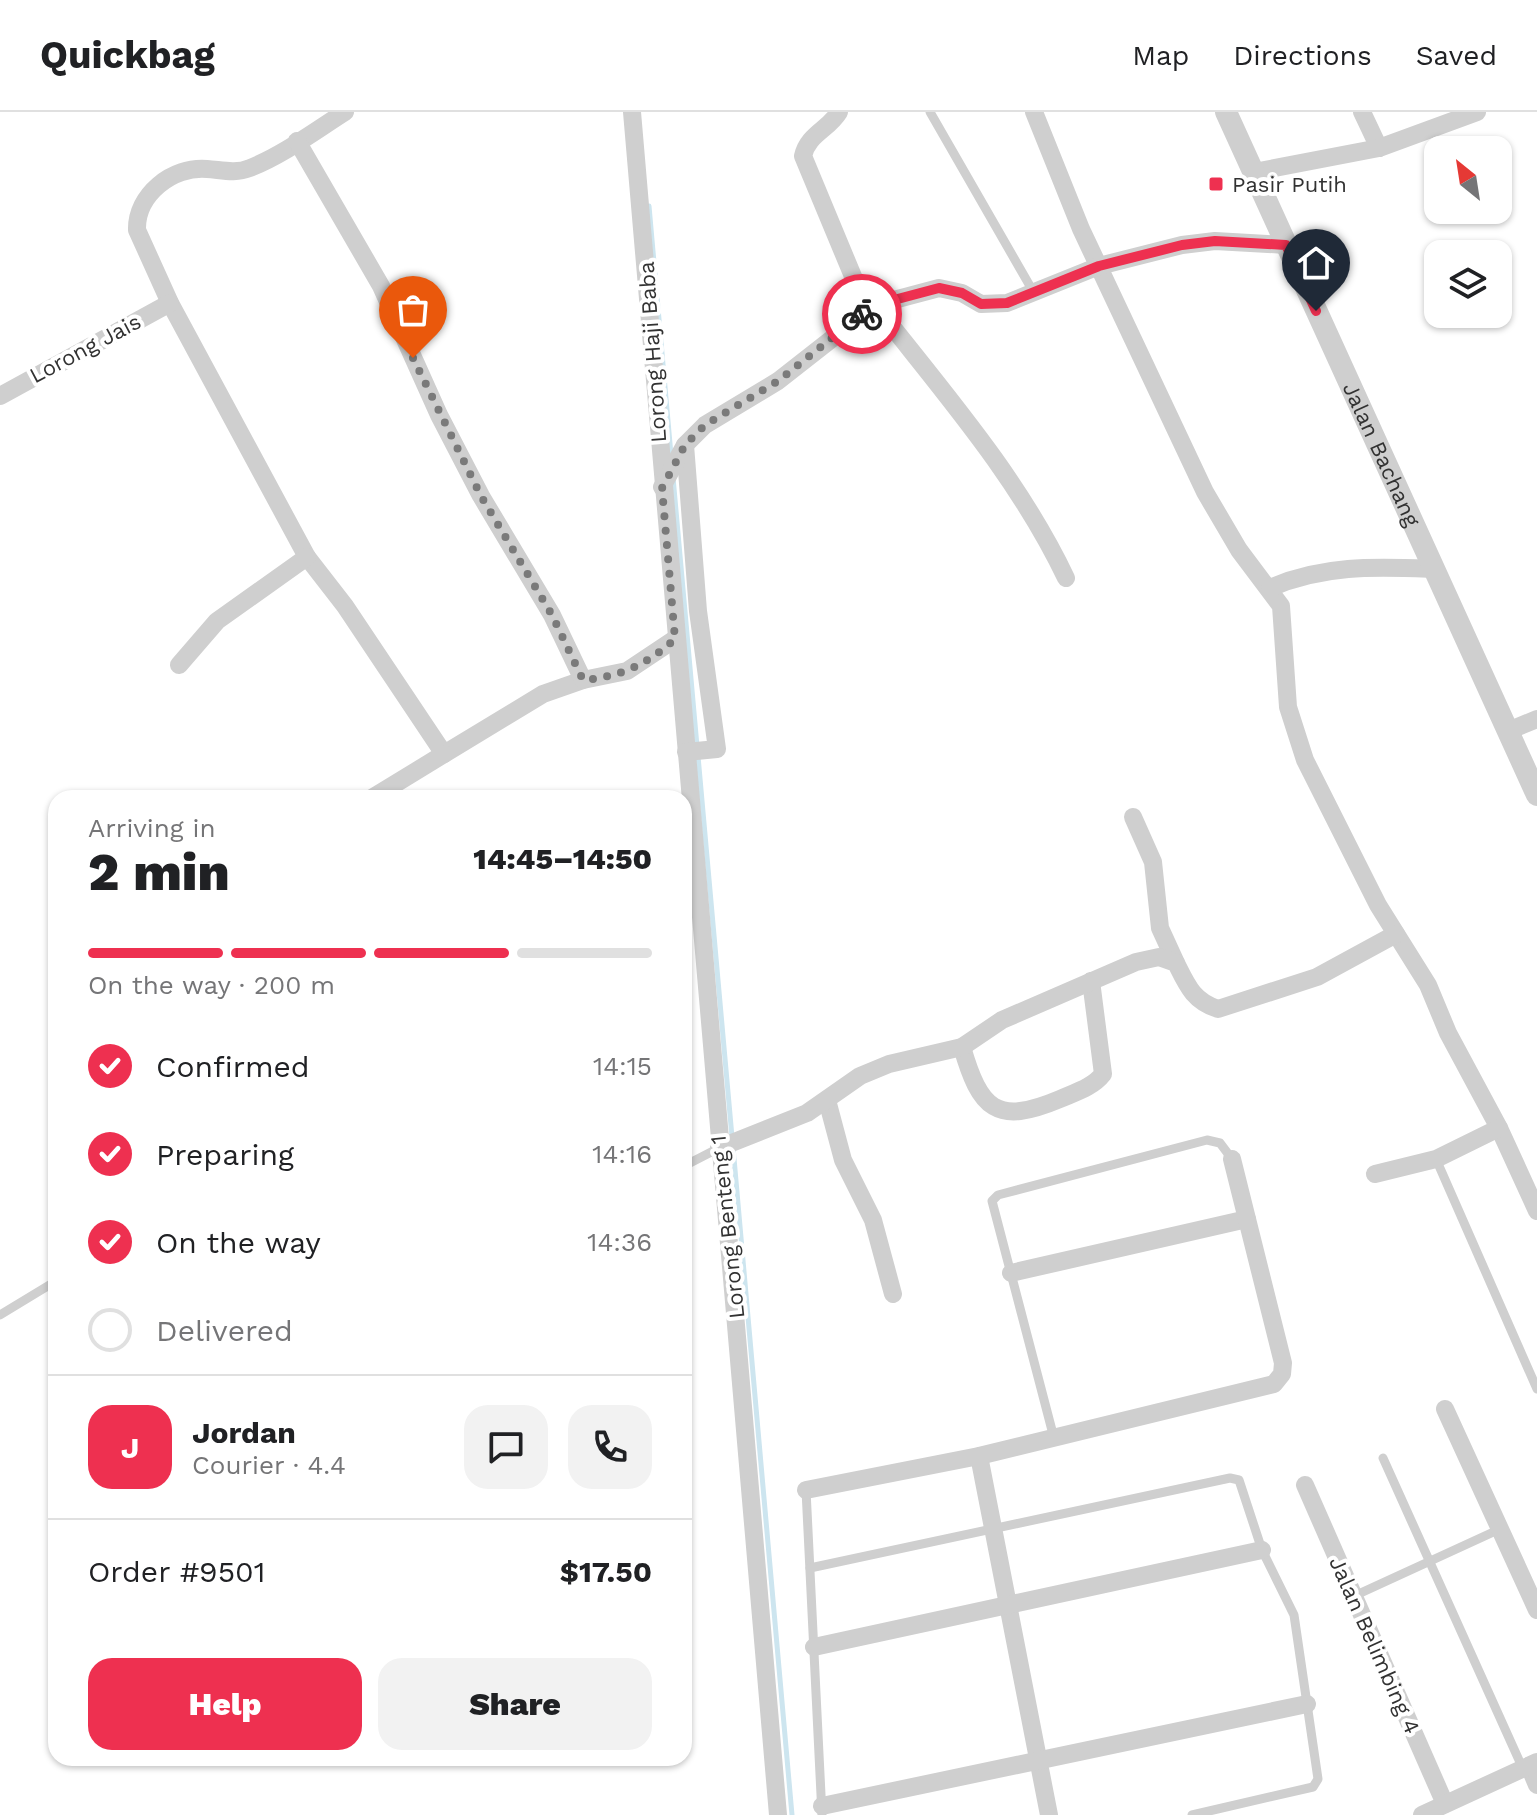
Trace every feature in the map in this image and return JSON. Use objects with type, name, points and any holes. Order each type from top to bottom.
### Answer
[{"type":"street","points":[[345,112],[248,169],[221,171],[206,168],[173,176],[142,201],[137,230],[170,303],[307,557],[345,606],[444,754]]},
{"type":"street","name":"Lorong Haji Baba","points":[[632,112],[665,482],[675,639]]},
{"type":"street","points":[[839,112],[805,146],[804,164],[871,308],[1009,478],[1042,529],[1066,578]]},
{"type":"street","points":[[1034,112],[1099,266],[1205,492],[1239,550],[1281,606],[1288,707],[1305,760],[1396,934],[1428,985],[1454,1046],[1499,1128],[1537,1211]]},
{"type":"street","name":"Jalan Bachang","points":[[1226,112],[1508,731],[1532,771],[1537,795]]},
{"type":"street","points":[[1362,112],[1379,148]]},
{"type":"street","points":[[1254,172],[1379,148],[1435,120],[1477,112]]},
{"type":"street","points":[[297,141],[381,286],[439,415],[481,496],[552,615],[583,680]]},
{"type":"street","points":[[665,482],[684,448],[705,425],[778,381],[871,308],[939,288],[962,293],[981,304],[1007,303],[1035,295],[1099,266],[1182,245],[1215,241],[1286,245]]},
{"type":"street","name":"Lorong Jais","points":[[0,396],[170,303]]},
{"type":"street","points":[[684,448],[698,611],[717,749],[694,751]]},
{"type":"street","points":[[179,665],[217,621],[307,557]]},
{"type":"street","points":[[1270,588],[1292,578],[1354,567],[1435,569]]},
{"type":"street","points":[[385,790],[543,694],[583,680],[627,671],[675,639]]},
{"type":"street","name":"Lorong Benteng 1","points":[[675,639],[694,751],[711,1008],[778,1815]]},
{"type":"street","points":[[1508,731],[1537,719]]},
{"type":"street","points":[[1133,817],[1153,862],[1160,928],[1189,990],[1201,1003],[1218,1009],[1317,977],[1396,934]]},
{"type":"street","points":[[723,1146],[807,1113],[860,1076],[889,1064],[962,1047],[1002,1020],[1136,962],[1159,957],[1176,963]]},
{"type":"street","points":[[962,1047],[983,1099],[1002,1110],[1016,1113],[1037,1109],[1097,1082],[1103,1074],[1103,1057],[1091,981]]},
{"type":"street","points":[[827,1100],[843,1160],[873,1220],[893,1294]]},
{"type":"street","points":[[1375,1174],[1436,1159],[1499,1128]]},
{"type":"street","points":[[806,1490],[979,1456],[1219,1400],[1274,1384],[1282,1374],[1283,1363],[1232,1159]]},
{"type":"street","points":[[1011,1273],[1247,1219]]},
{"type":"street","points":[[1445,1409],[1537,1610]]},
{"type":"street","points":[[979,1456],[1049,1815]]},
{"type":"street","name":"Jalan Belimbing 4","points":[[1305,1485],[1445,1804]]},
{"type":"street","points":[[814,1647],[1262,1550]]},
{"type":"street","points":[[822,1810],[1036,1760],[1307,1704]]},
{"type":"street","points":[[1422,1815],[1530,1766],[1537,1785]]},
{"type":"lane","points":[[930,112],[1035,295]]},
{"type":"lane","points":[[1054,1438],[992,1201],[998,1195],[1207,1140],[1220,1143],[1232,1159]]},
{"type":"lane","points":[[692,1162],[723,1146]]},
{"type":"lane","points":[[1436,1159],[1537,1389]]},
{"type":"lane","points":[[0,1315],[48,1286]]},
{"type":"lane","points":[[1383,1458],[1429,1562],[1530,1766]]},
{"type":"lane","points":[[810,1568],[1230,1478],[1239,1480],[1262,1550],[1294,1615],[1318,1779],[1313,1787],[1192,1815]]},
{"type":"lane","points":[[806,1490],[822,1810]]},
{"type":"lane","points":[[1354,1596],[1500,1529]]},
{"type":"waterway","points":[[649,206],[671,455]]},
{"type":"waterway","points":[[673,477],[697,746]]},
{"type":"waterway","points":[[698,756],[732,1137]]},
{"type":"waterway","points":[[733,1147],[792,1815]]},
{"type":"way so far","points":[[413,358],[481,496],[552,615],[583,680],[606,678],[645,662],[675,639],[662,488],[685,445],[705,425],[778,381],[862,314]]},
{"type":"place","name":"Pasir Putih","points":[[1216,184]]},
{"type":"route","points":[[862,314],[875,305],[914,292],[939,288],[962,293],[981,304],[1007,303],[1035,295],[1099,266],[1182,245],[1215,241],[1242,245],[1286,245],[1316,311]]}]
